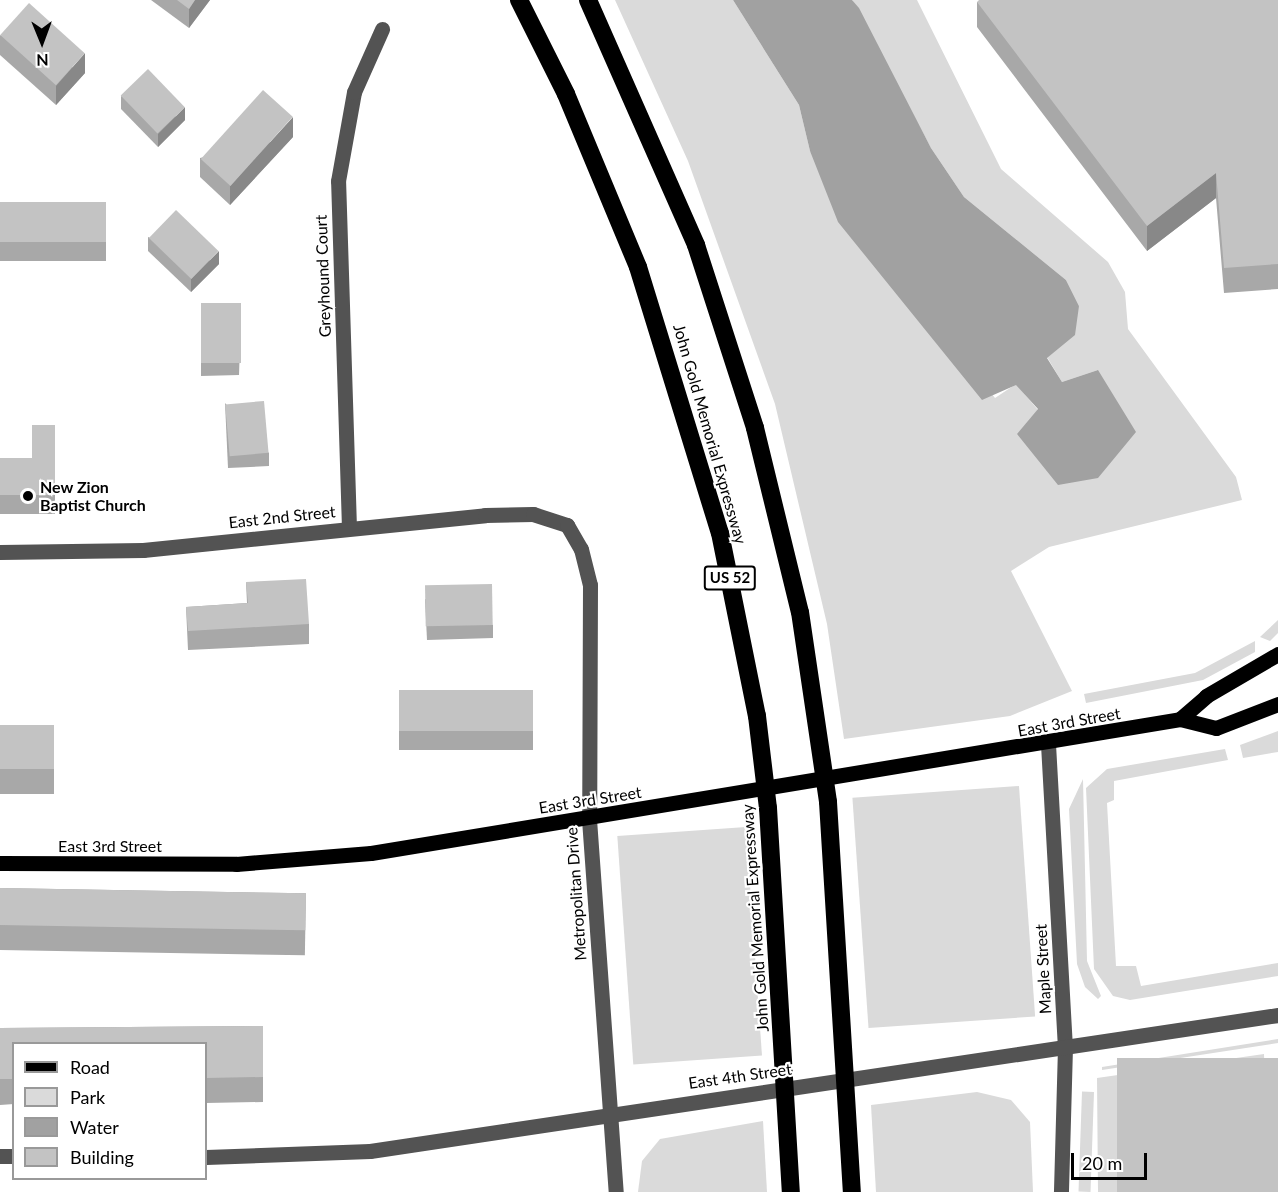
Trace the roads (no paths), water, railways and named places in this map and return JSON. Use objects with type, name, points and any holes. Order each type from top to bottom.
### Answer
[{"type":"highway","name":"John Gold Memorial Expressway","points":[[519,0],[566,94],[638,267],[720,533],[757,716],[768,808],[791,1192]]},
{"type":"highway","points":[[588,0],[696,245],[755,428],[801,612],[828,802],[852,1192]]},
{"type":"main road","points":[[1180,719],[1206,696],[1278,654]]},
{"type":"main road","name":"East 3rd Street","points":[[0,863],[304,861],[589,819],[1048,744],[1180,719],[1216,728],[1278,704]]},
{"type":"street","name":"Greyhound Court","points":[[349,528],[338,181],[354,92],[382,29]]},
{"type":"street","name":"East 2nd Street","points":[[0,552],[143,550],[349,528],[532,514],[567,525]]},
{"type":"street","name":"Metropolitan Drive","points":[[567,525],[581,549],[590,585],[589,819],[616,1192]]},
{"type":"street","name":"Maple Street","points":[[1048,744],[1065,1047],[1061,1192]]},
{"type":"street","name":"East 4th Street","points":[[207,1157],[370,1151],[610,1113],[1278,1016]]},
{"type":"water","points":[[733,0],[852,0],[859,8],[931,148],[964,197],[1066,280],[1079,306],[1075,335],[1047,358],[1062,382],[1098,370],[1136,432],[1098,478],[1058,485],[1017,434],[1038,409],[1016,385],[982,400],[838,222],[810,151],[799,105]]},
{"type":"place","name":"New Zion Baptist Church","points":[[28,496]]}]
